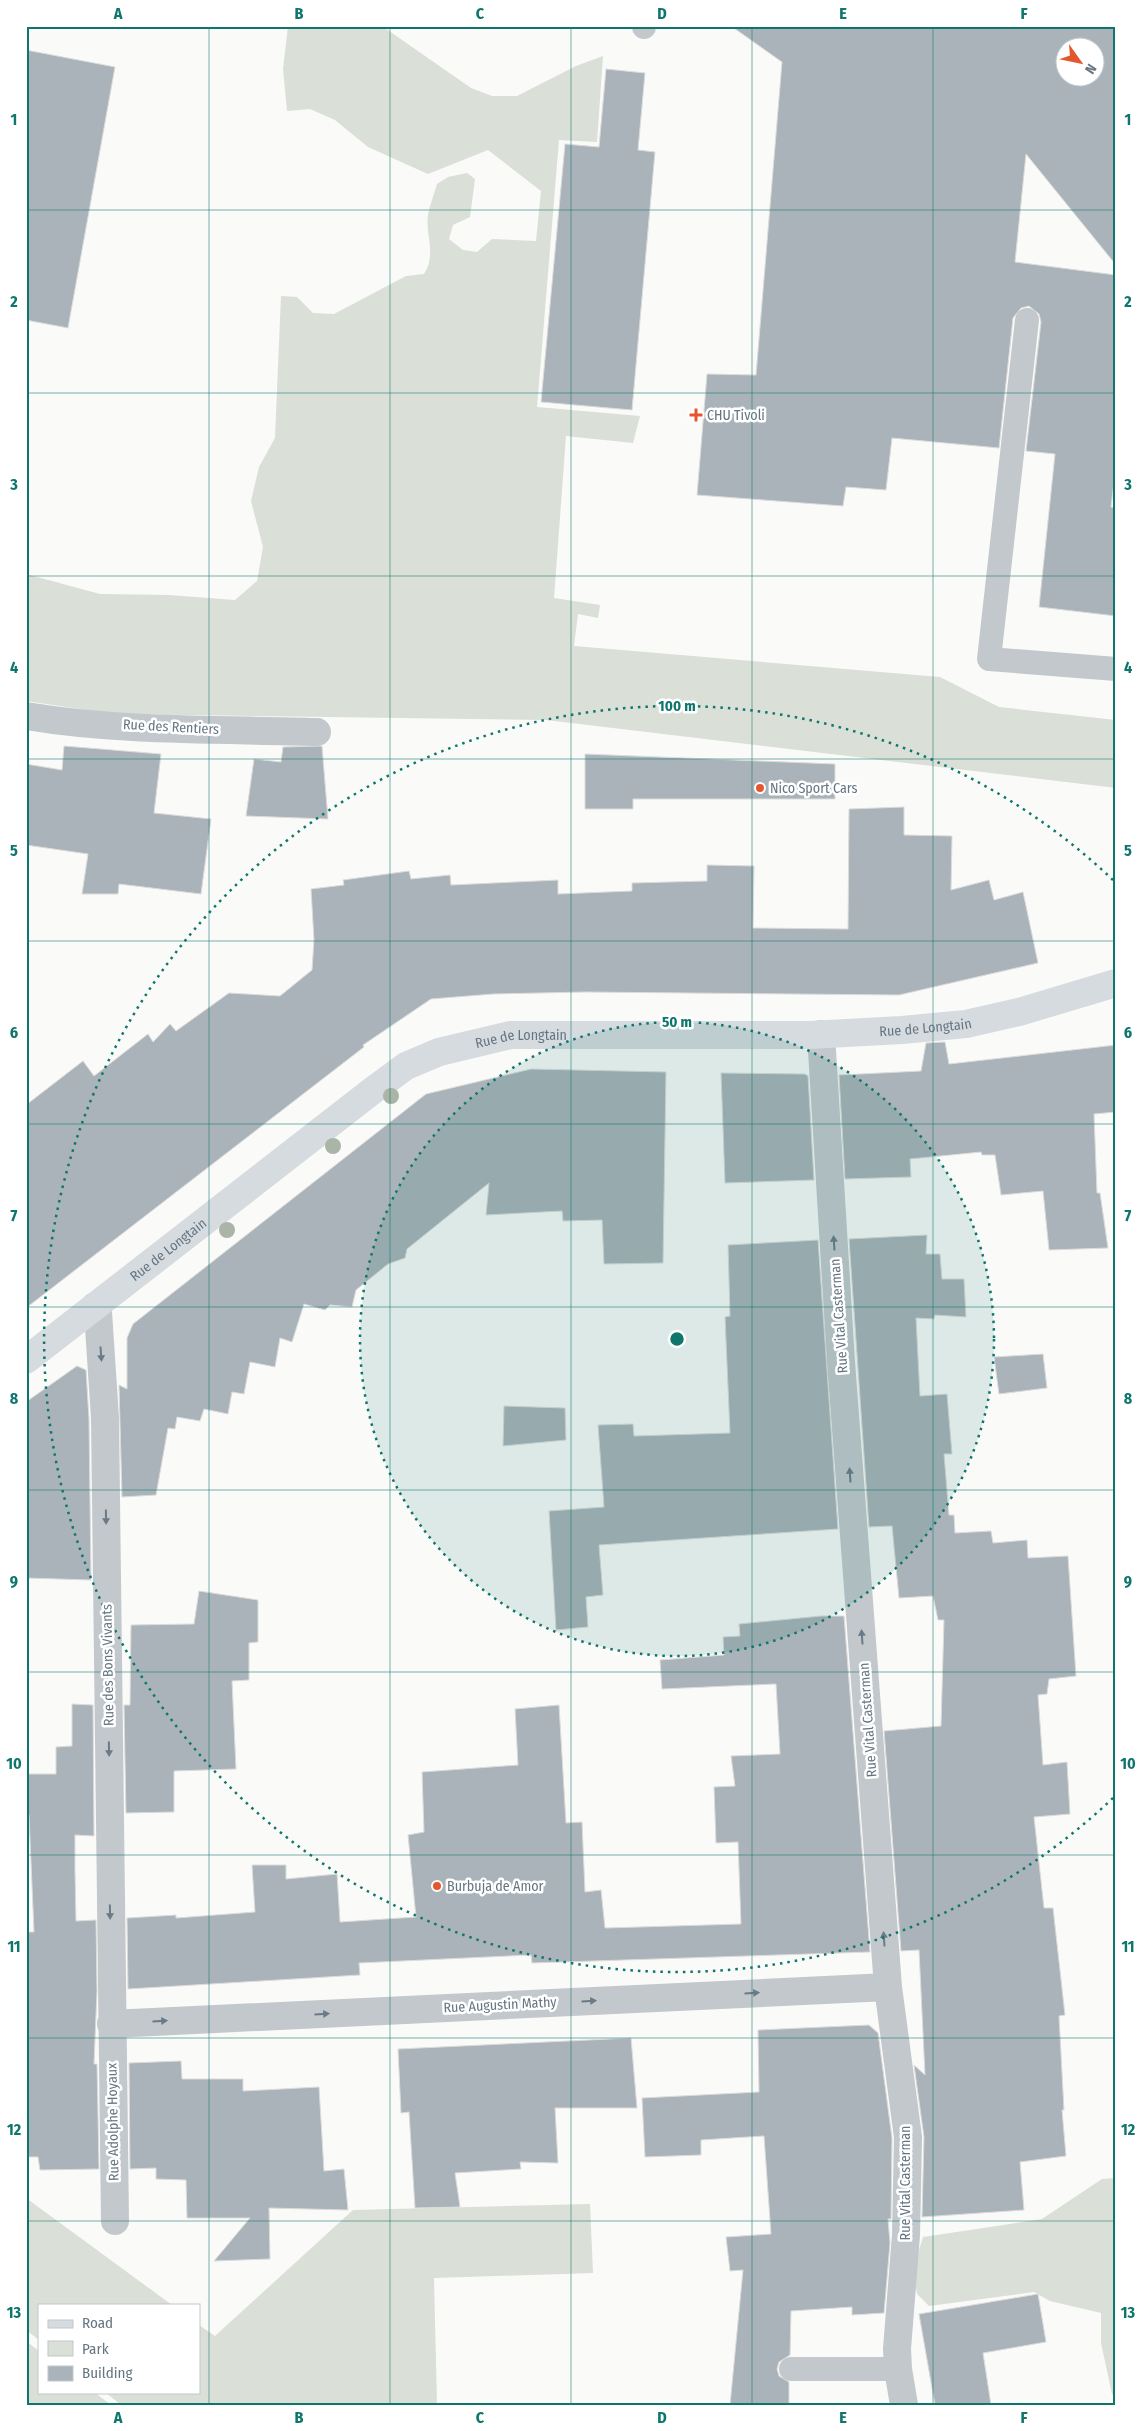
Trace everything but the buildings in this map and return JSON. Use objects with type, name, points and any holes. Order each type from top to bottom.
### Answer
[{"type":"street","name":"Rue des Rentiers","points":[[26,716],[56,721],[186,729],[317,732]]},
{"type":"street","name":"Rue de Longtain","points":[[26,1360],[372,1091],[406,1066],[439,1052],[511,1035],[821,1034],[966,1024],[1019,1012],[1116,984]]},
{"type":"street","name":"Rue Vital Casterman","points":[[821,1034],[841,1362],[888,1987],[908,2137],[906,2235],[898,2322],[898,2369],[904,2405]]},
{"type":"street","name":"Rue des Bons Vivants","points":[[95,1306],[98,1312],[106,1418],[111,2024]]},
{"type":"street","name":"Rue Augustin Mathy","points":[[111,2024],[888,1987]]},
{"type":"street","name":"Rue Adolphe Hoyaux","points":[[111,2024],[115,2221]]},
{"type":"lane","points":[[1027,320],[989,659],[1116,669]]},
{"type":"lane","points":[[791,2369],[898,2369]]},
{"type":"green space","points":[[288,26],[382,26],[471,88],[492,96],[517,96],[576,66],[603,56],[597,142],[559,140],[537,407],[640,416],[633,443],[566,436],[554,598],[600,605],[598,618],[578,614],[574,646],[940,677],[999,707],[1116,720],[1116,788],[546,720],[114,714],[26,701],[26,574],[100,594],[169,595],[235,600],[257,581],[263,547],[251,501],[259,467],[275,438],[281,296],[297,297],[313,313],[334,314],[406,276],[424,274],[430,259],[428,215],[437,184],[448,177],[467,173],[475,179],[470,217],[453,225],[449,239],[463,250],[477,252],[492,239],[536,241],[541,191],[488,150],[428,174],[368,147],[335,120],[310,109],[287,111],[283,69]]},
{"type":"green space","points":[[1116,2178],[1116,2398],[1112,2394],[1101,2343],[1101,2313],[1050,2301],[1034,2292],[929,2306],[917,2294],[913,2270],[923,2237],[1042,2219],[1102,2179]]},
{"type":"green space","points":[[26,2198],[171,2304],[38,2304],[38,2339],[26,2330]]},
{"type":"green space","points":[[590,2204],[593,2273],[434,2278],[437,2405],[121,2405],[107,2394],[200,2394],[200,2326],[215,2336],[353,2210]]},
{"type":"green space","points":[[26,2341],[38,2350],[38,2394],[97,2394],[111,2405],[26,2405]]},
{"type":"place","name":"CHU Tivoli","points":[[696,415]]},
{"type":"place","name":"Nico Sport Cars","points":[[760,788]]},
{"type":"place","name":"Burbuja de Amor","points":[[437,1886]]}]
